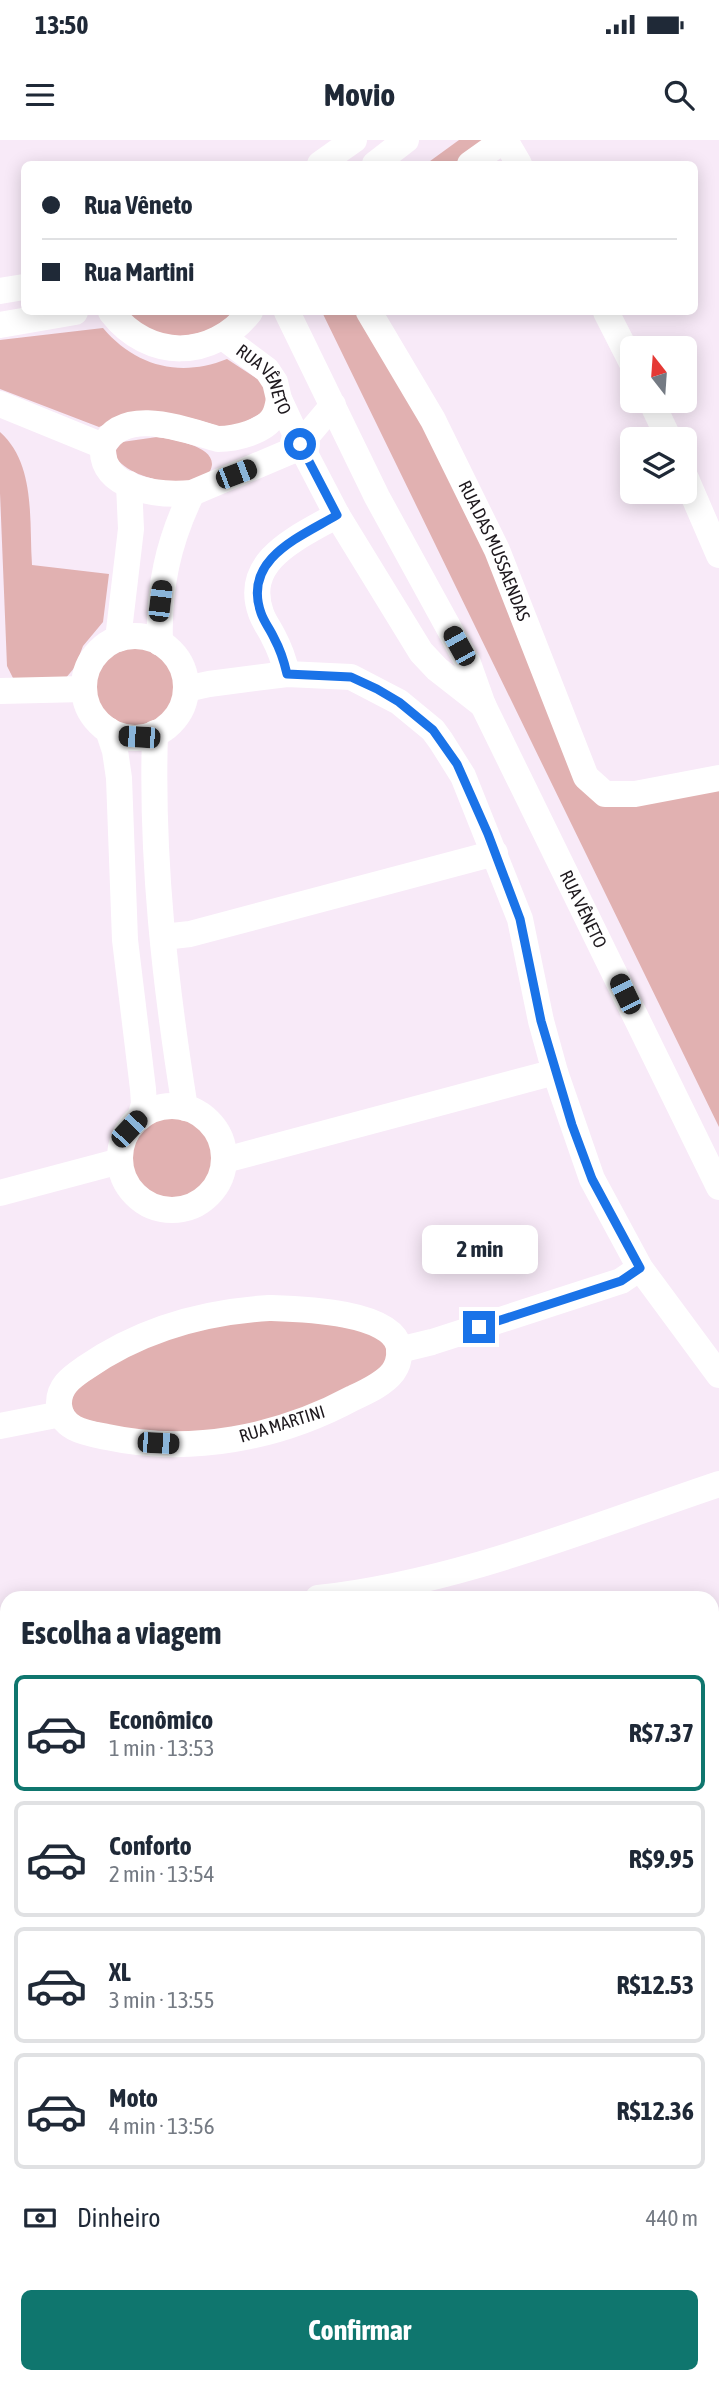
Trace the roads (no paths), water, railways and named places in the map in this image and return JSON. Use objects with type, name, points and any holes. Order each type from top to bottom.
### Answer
[{"type":"street","points":[[324,161],[354,140]]},
{"type":"street","points":[[379,161],[406,140]]},
{"type":"street","points":[[474,161],[505,140],[517,161]]},
{"type":"street","points":[[0,291],[21,288]]},
{"type":"street","points":[[0,326],[59,315]]},
{"type":"street","points":[[113,315],[122,326],[144,341],[170,348],[197,347],[223,337],[247,315]]},
{"type":"street","name":"RUA VÊNETO","points":[[288,315],[377,497],[468,663],[483,705],[719,1187]]},
{"type":"street","name":"RUA DAS MUSSAENDAS","points":[[371,315],[433,419],[497,550],[586,776],[605,794],[635,794],[719,778]]},
{"type":"street","points":[[608,315],[620,339]]},
{"type":"street","name":"RUA VÊNETO","points":[[223,337],[267,370],[275,382],[279,399],[337,515],[421,652],[437,669],[483,705]]},
{"type":"street","points":[[279,399],[275,415],[269,422],[236,436],[218,439],[173,425],[142,424],[114,431],[103,446],[105,465],[110,472],[129,484],[157,494],[192,493],[296,449],[333,405]]},
{"type":"street","points":[[0,404],[103,446]]},
{"type":"street","points":[[118,639],[131,529],[129,484]]},
{"type":"street","points":[[160,643],[160,601],[167,558],[192,493]]},
{"type":"street","points":[[697,504],[719,555]]},
{"type":"street","points":[[287,674],[275,639],[261,612],[257,591],[259,581],[274,554],[337,515]]},
{"type":"street","points":[[421,652],[450,630]]},
{"type":"street","points":[[133,636],[160,643],[172,652],[185,675],[186,689],[177,715],[167,726],[155,733],[139,737],[123,736],[108,730],[96,719],[87,705],[84,689],[86,673],[93,658],[104,646],[118,639],[133,636]]},
{"type":"street","points":[[186,689],[287,674],[351,677],[388,695],[433,730],[463,776],[520,919],[541,1021],[555,1072],[592,1179],[640,1268],[719,1375]]},
{"type":"street","points":[[0,691],[84,689]]},
{"type":"street","points":[[108,730],[120,778],[122,886],[130,990],[143,1089],[141,1117]]},
{"type":"street","points":[[155,733],[154,809],[163,937],[185,1108]]},
{"type":"street","points":[[163,937],[190,934],[495,853]]},
{"type":"street","points":[[225,1160],[555,1072]]},
{"type":"street","points":[[170,1106],[185,1108],[198,1113],[219,1133],[225,1160],[222,1174],[216,1187],[206,1198],[193,1206],[177,1210],[160,1209],[144,1203],[123,1177],[120,1161],[122,1144],[129,1129],[141,1117],[155,1109],[170,1106]]},
{"type":"street","points":[[0,1193],[120,1161]]},
{"type":"street","points":[[0,1426],[61,1414],[59,1403],[63,1387],[68,1380],[99,1358],[155,1331],[214,1313],[269,1308],[324,1311],[385,1328],[397,1341],[399,1350],[432,1342],[621,1281],[640,1268]]},
{"type":"street","name":"RUA MARTINI","points":[[61,1414],[75,1429],[124,1440],[173,1444],[242,1438],[313,1418],[363,1393],[393,1372],[399,1350]]},
{"type":"street","points":[[368,1591],[464,1569],[719,1484]]}]
